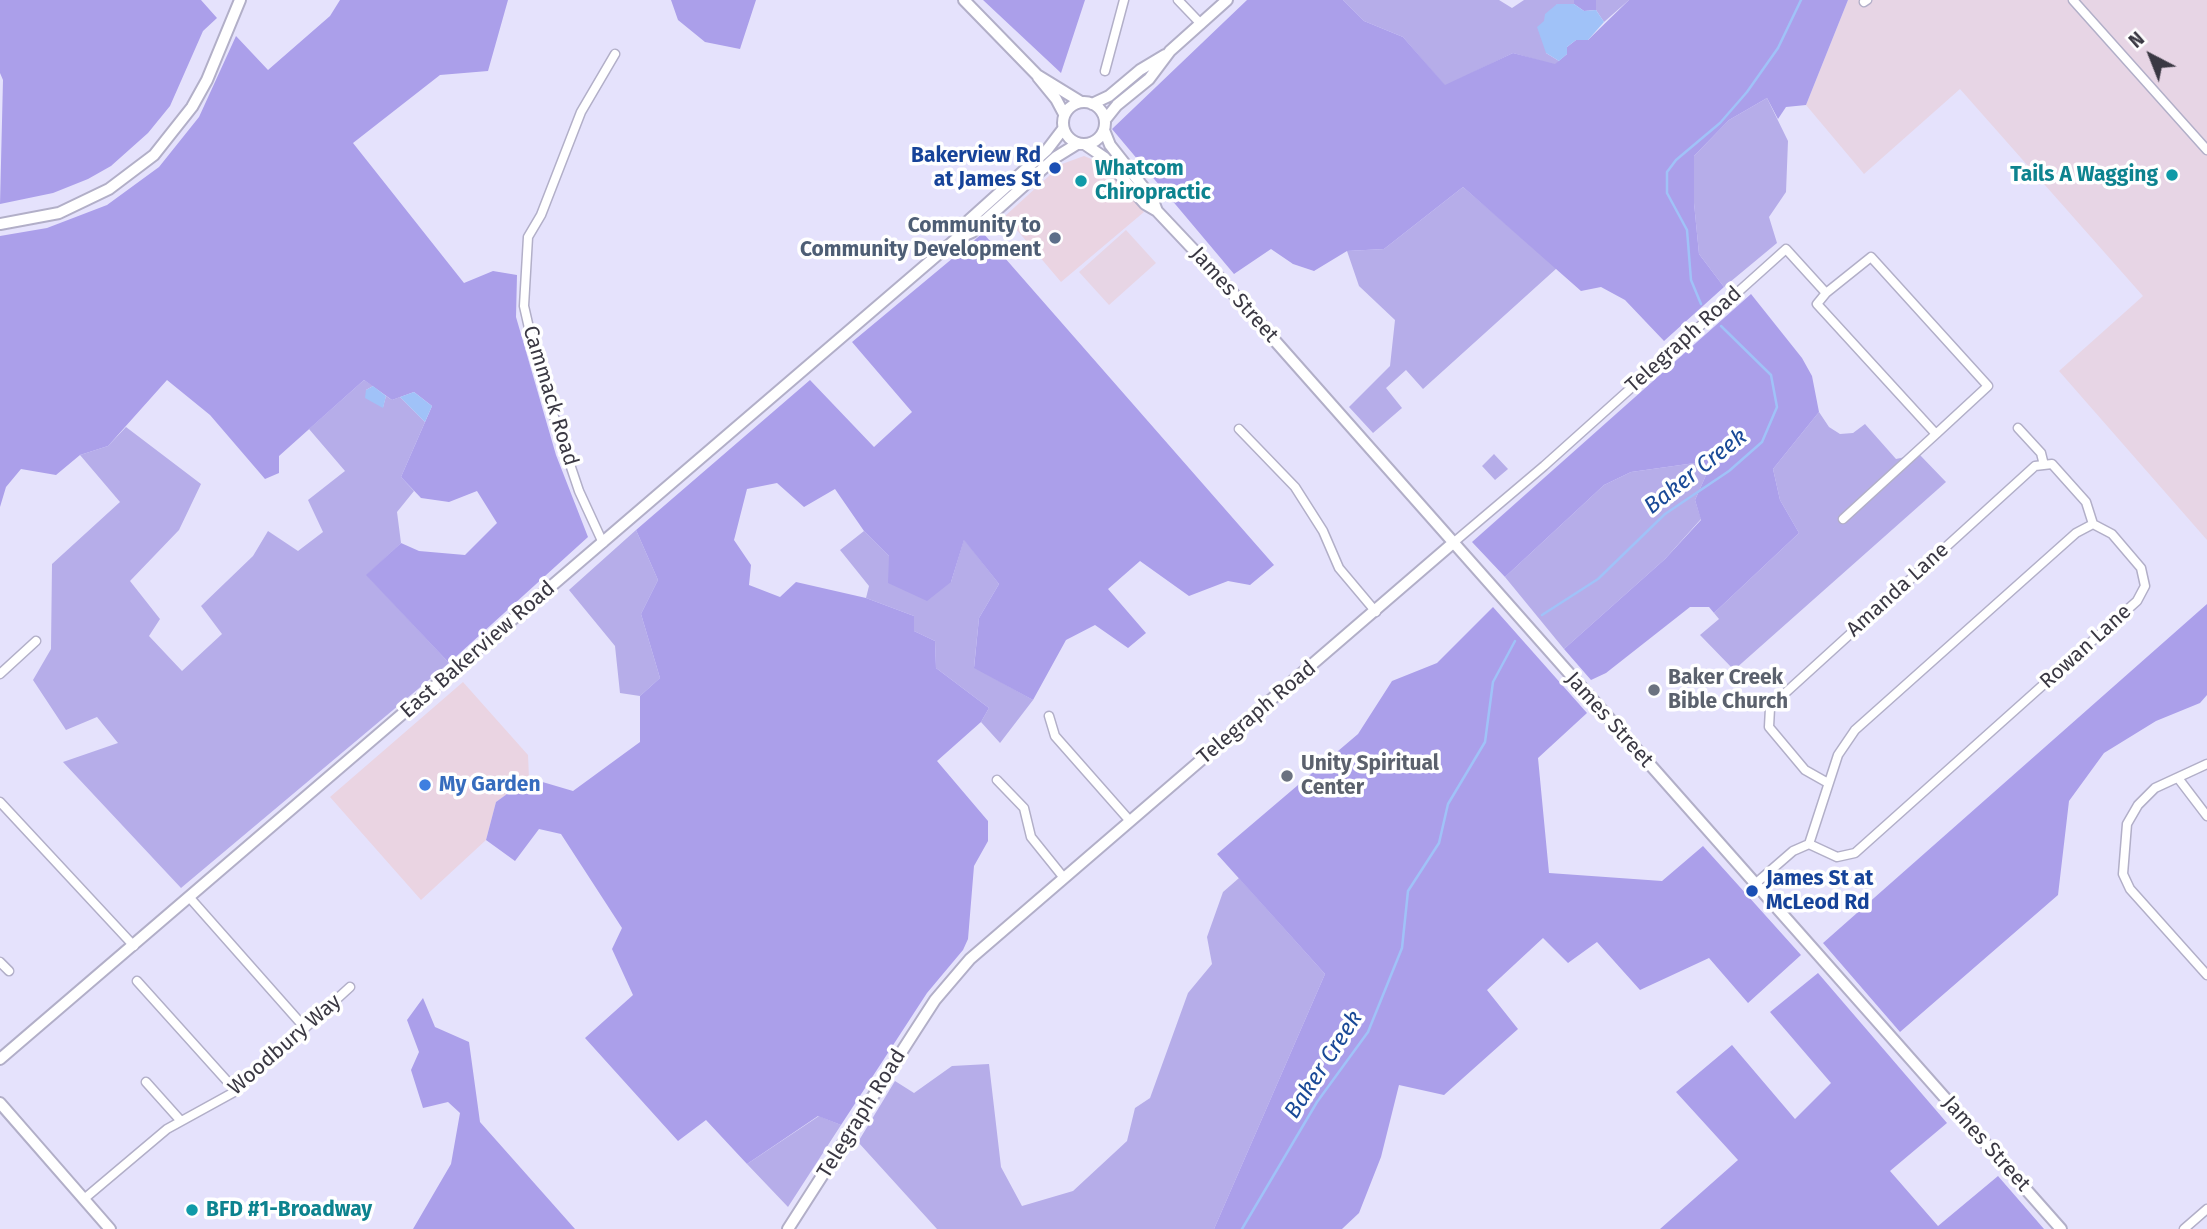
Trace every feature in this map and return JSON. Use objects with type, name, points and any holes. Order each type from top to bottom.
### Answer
[{"type":"main road","points":[[0,225],[59,214],[109,189],[154,155],[192,107],[207,80],[240,0]]},
{"type":"main road","points":[[964,0],[1037,75],[1064,114],[1063,129],[1069,139],[1082,144],[1096,141],[1117,105],[1149,79],[1170,51]]},
{"type":"main road","points":[[1064,114],[1072,106],[1109,96],[1140,70],[1170,51],[1227,0]]},
{"type":"main road","points":[[1037,75],[1102,112],[1105,125]]},
{"type":"main road","name":"James Street","points":[[1105,125],[1110,145],[1152,198],[1157,211]]},
{"type":"main road","name":"East Bakerview Road","points":[[0,1059],[134,947],[956,239],[967,222],[1047,150],[1063,129]]},
{"type":"main road","name":"James Street","points":[[1082,144],[1105,158],[1145,204],[1157,211],[2061,1229]]},
{"type":"main road","name":"East Bakerview Road","points":[[956,239],[972,232],[1056,157],[1082,144]]},
{"type":"main road","name":"Telegraph Road","points":[[788,1229],[935,1000],[971,959],[1453,543]]},
{"type":"main road","points":[[0,1103],[110,1229]]},
{"type":"street","points":[[1105,71],[1124,0]]},
{"type":"street","points":[[1178,0],[1201,24]]},
{"type":"street","points":[[2073,0],[2207,150]]},
{"type":"street","name":"Cammack Road","points":[[603,542],[579,491],[540,372],[524,306],[528,237],[541,215],[581,112],[615,54]]},
{"type":"street","name":"Telegraph Road","points":[[1453,543],[1544,466],[1786,249],[1826,293]]},
{"type":"street","points":[[1843,519],[1936,434],[1988,386],[1871,257],[1826,293],[1817,304],[1936,434]]},
{"type":"street","points":[[1755,884],[1793,851],[1809,844],[1838,755],[1855,730],[2076,533],[2093,524],[2086,502],[2052,464],[2044,465],[2041,453],[2018,428]]},
{"type":"street","points":[[1239,429],[1295,486],[1323,531],[1339,568],[1376,612]]},
{"type":"street","name":"Amanda Lane","points":[[1828,783],[1805,770],[1769,727],[1770,708],[2035,467],[2044,465]]},
{"type":"street","name":"Rowan Lane","points":[[1809,844],[1836,857],[1855,853],[2137,601],[2145,586],[2141,568],[2112,534],[2093,524]]},
{"type":"street","points":[[0,674],[36,641]]},
{"type":"street","points":[[1049,716],[1055,736],[1130,821]]},
{"type":"street","points":[[2207,764],[2155,788],[2138,805],[2127,824],[2123,874],[2130,889],[2207,975]]},
{"type":"street","points":[[2178,778],[2207,816]]},
{"type":"street","points":[[997,780],[1024,808],[1031,837],[1064,878]]},
{"type":"street","points":[[0,802],[134,947]]},
{"type":"street","points":[[190,898],[304,1028]]},
{"type":"street","points":[[0,962],[9,971]]},
{"type":"street","points":[[137,981],[236,1091]]},
{"type":"street","name":"Woodbury Way","points":[[84,1199],[180,1120],[236,1091],[350,987]]},
{"type":"street","points":[[146,1082],[180,1120]]},
{"type":"street","points":[[2184,1229],[2207,1209]]},
{"type":"shaded area","points":[[0,0],[201,0],[217,18],[203,31],[170,106],[148,133],[111,166],[53,193],[0,204],[3,80],[0,73]]},
{"type":"shaded area","points":[[340,0],[508,0],[488,71],[440,75],[353,143],[464,283],[493,271],[517,275],[516,317],[556,455],[588,537],[449,663],[366,575],[401,543],[419,551],[465,555],[497,523],[477,491],[449,502],[421,498],[401,477],[432,406],[414,392],[392,400],[364,380],[279,456],[279,473],[265,479],[210,415],[167,380],[108,446],[80,455],[56,475],[21,469],[6,487],[0,507],[0,236],[47,228],[107,205],[159,167],[199,117],[236,36],[268,70],[330,16]]},
{"type":"shaded area","points":[[671,0],[756,0],[740,49],[705,42],[678,20]]},
{"type":"shaded area","points":[[983,0],[1085,0],[1061,73]]},
{"type":"shaded area","points":[[1247,0],[1343,0],[1364,21],[1403,37],[1445,85],[1513,53],[1555,64],[1567,54],[1567,47],[1576,40],[1588,40],[1629,0],[1848,0],[1806,105],[1786,107],[1778,119],[1767,98],[1729,120],[1694,156],[1694,203],[1699,254],[1724,287],[1664,341],[1625,300],[1601,287],[1581,291],[1463,187],[1384,249],[1347,251],[1314,271],[1293,264],[1271,249],[1234,274],[1112,129]]},
{"type":"shaded area","points":[[1343,0],[1499,0],[1512,8],[1524,0],[1574,0],[1574,4],[1557,4],[1546,53],[1559,61],[1555,65],[1513,53],[1445,86],[1403,37],[1364,21]]},
{"type":"shaded area","points":[[1574,0],[1596,0],[1596,10],[1584,11],[1574,4]]},
{"type":"shaded area","points":[[1596,0],[1629,0],[1604,22],[1596,10]]},
{"type":"shaded area","points":[[1848,0],[2207,0],[2207,540],[2059,371],[2143,296],[1960,89],[1864,174],[1806,105]]},
{"type":"shaded area","points":[[1767,98],[1788,141],[1786,192],[1769,217],[1777,243],[1724,287],[1699,254],[1694,203],[1694,156],[1729,120]]},
{"type":"shaded area","points":[[1084,156],[1099,162],[1144,212],[1061,282],[1005,216],[1062,164]]},
{"type":"shaded area","points":[[1463,187],[1557,268],[1423,389],[1406,370],[1386,388],[1402,408],[1373,433],[1349,407],[1390,366],[1395,320],[1359,286],[1347,251],[1384,249]]},
{"type":"shaded area","points":[[1126,230],[1156,263],[1109,305],[1079,272]]},
{"type":"shaded area","points":[[983,233],[1274,565],[1250,585],[1228,581],[1189,596],[1140,561],[1108,589],[1146,633],[1128,648],[1095,625],[1066,640],[1033,700],[974,668],[979,618],[999,584],[964,540],[951,582],[927,601],[888,583],[889,556],[864,531],[835,489],[804,507],[777,483],[747,489],[734,540],[751,565],[749,585],[780,597],[796,582],[866,598],[914,616],[914,631],[935,641],[936,668],[989,708],[981,722],[937,761],[988,821],[988,841],[974,866],[968,939],[963,950],[927,993],[841,1125],[818,1116],[747,1164],[706,1120],[678,1141],[585,1038],[633,995],[612,949],[622,928],[561,834],[539,829],[515,861],[486,840],[496,802],[529,778],[573,791],[640,742],[640,696],[660,678],[641,614],[658,580],[636,530],[810,380],[874,447],[912,412],[852,342]]},
{"type":"shaded area","points":[[1751,294],[1802,358],[1812,376],[1819,412],[1773,469],[1780,500],[1799,533],[1714,613],[1709,607],[1690,607],[1606,673],[1591,680],[1564,649],[1665,559],[1701,520],[1695,500],[1707,473],[1695,463],[1631,472],[1604,485],[1505,577],[1472,542]]},
{"type":"shaded area","points":[[364,380],[373,386],[366,390],[383,407],[386,396],[392,400],[400,397],[425,422],[401,477],[414,491],[397,512],[401,543],[367,575],[449,663],[181,888],[63,762],[118,743],[97,717],[66,730],[33,680],[51,649],[52,564],[120,502],[80,455],[108,446],[126,427],[201,484],[179,530],[130,581],[160,619],[149,636],[182,671],[222,634],[201,606],[253,556],[268,531],[298,551],[323,532],[308,500],[345,471],[309,429]]},
{"type":"shaded area","points":[[1819,412],[1829,427],[1840,434],[1853,433],[1865,424],[1896,459],[1919,454],[1946,482],[1734,670],[1700,635],[1719,619],[1714,613],[1799,533],[1780,500],[1773,469]]},
{"type":"shaded area","points":[[1494,454],[1508,469],[1495,480],[1482,466]]},
{"type":"shaded area","points":[[1695,463],[1707,473],[1695,500],[1701,519],[1665,559],[1564,649],[1505,577],[1604,485],[1631,472]]},
{"type":"shaded area","points":[[636,530],[658,580],[641,614],[660,678],[640,696],[620,693],[615,646],[569,590]]},
{"type":"shaded area","points":[[864,531],[889,556],[951,582],[964,539],[999,584],[979,618],[974,667],[1033,700],[1000,743],[981,722],[989,708],[936,668],[935,641],[914,631],[914,616],[866,598],[869,586],[840,550]]},
{"type":"shaded area","points":[[2207,604],[2207,695],[2200,703],[2156,721],[2104,753],[2069,801],[2058,895],[1900,1032],[1823,943]]},
{"type":"shaded area","points":[[1493,607],[1587,713],[1538,758],[1549,873],[1662,881],[1703,846],[1801,955],[1748,1003],[1709,958],[1640,990],[1597,942],[1568,963],[1543,938],[1487,990],[1518,1029],[1444,1095],[1399,1085],[1381,1157],[1359,1213],[1342,1229],[1214,1229],[1325,974],[1217,854],[1358,734],[1392,681],[1437,663]]},
{"type":"shaded area","points":[[463,682],[528,755],[529,778],[496,802],[486,840],[421,900],[330,797]]},
{"type":"shaded area","points":[[1239,878],[1325,974],[1214,1229],[937,1229],[858,1142],[895,1081],[914,1093],[952,1066],[989,1064],[1001,1167],[1022,1206],[1073,1191],[1127,1141],[1135,1108],[1150,1098],[1188,993],[1212,964],[1207,937],[1223,892]]},
{"type":"shaded area","points":[[1818,973],[1947,1123],[1890,1171],[1938,1226],[1998,1176],[2044,1229],[1660,1229],[1738,1160],[1676,1092],[1732,1045],[1795,1119],[1831,1083],[1770,1012]]},
{"type":"shaded area","points":[[423,998],[435,1027],[469,1042],[480,1122],[575,1229],[413,1229],[451,1164],[460,1113],[448,1102],[423,1108],[411,1070],[419,1052],[407,1020]]},
{"type":"shaded area","points":[[819,1116],[841,1125],[788,1207],[747,1164]]},
{"type":"water","points":[[1557,4],[1574,4],[1584,11],[1596,10],[1604,22],[1588,40],[1576,40],[1567,47],[1567,54],[1559,61],[1546,53],[1537,27],[1544,21],[1545,14]]},
{"type":"water","points":[[373,386],[386,396],[383,408],[365,398],[366,390]]},
{"type":"water","points":[[414,392],[432,406],[425,422],[400,397]]},
{"type":"waterway","name":"Baker Creek","points":[[1701,304],[1691,280],[1687,230],[1667,193],[1667,172],[1676,160],[1720,123],[1747,92],[1778,48],[1801,0]]},
{"type":"waterway","name":"Baker Creek","points":[[1542,615],[1598,579],[1665,514],[1729,471],[1762,442],[1777,407],[1771,375],[1721,326]]},
{"type":"waterway","name":"Baker Creek","points":[[1242,1229],[1317,1102],[1368,1032],[1402,948],[1408,891],[1439,843],[1448,804],[1485,742],[1493,682],[1515,641]]},
{"type":"place","name":"Bakerview Rd at James St","points":[[1055,168]]},
{"type":"place","name":"Tails A Wagging","points":[[2172,175]]},
{"type":"place","name":"Whatcom Chiropractic","points":[[1081,181]]},
{"type":"place","name":"Community to Community Development","points":[[1055,238]]},
{"type":"place","name":"Baker Creek Bible Church","points":[[1654,690]]},
{"type":"place","name":"Unity Spiritual Center","points":[[1287,776]]},
{"type":"place","name":"My Garden","points":[[425,785]]},
{"type":"place","name":"James St at McLeod Rd","points":[[1752,891]]},
{"type":"place","name":"BFD #1-Broadway","points":[[192,1210]]}]
